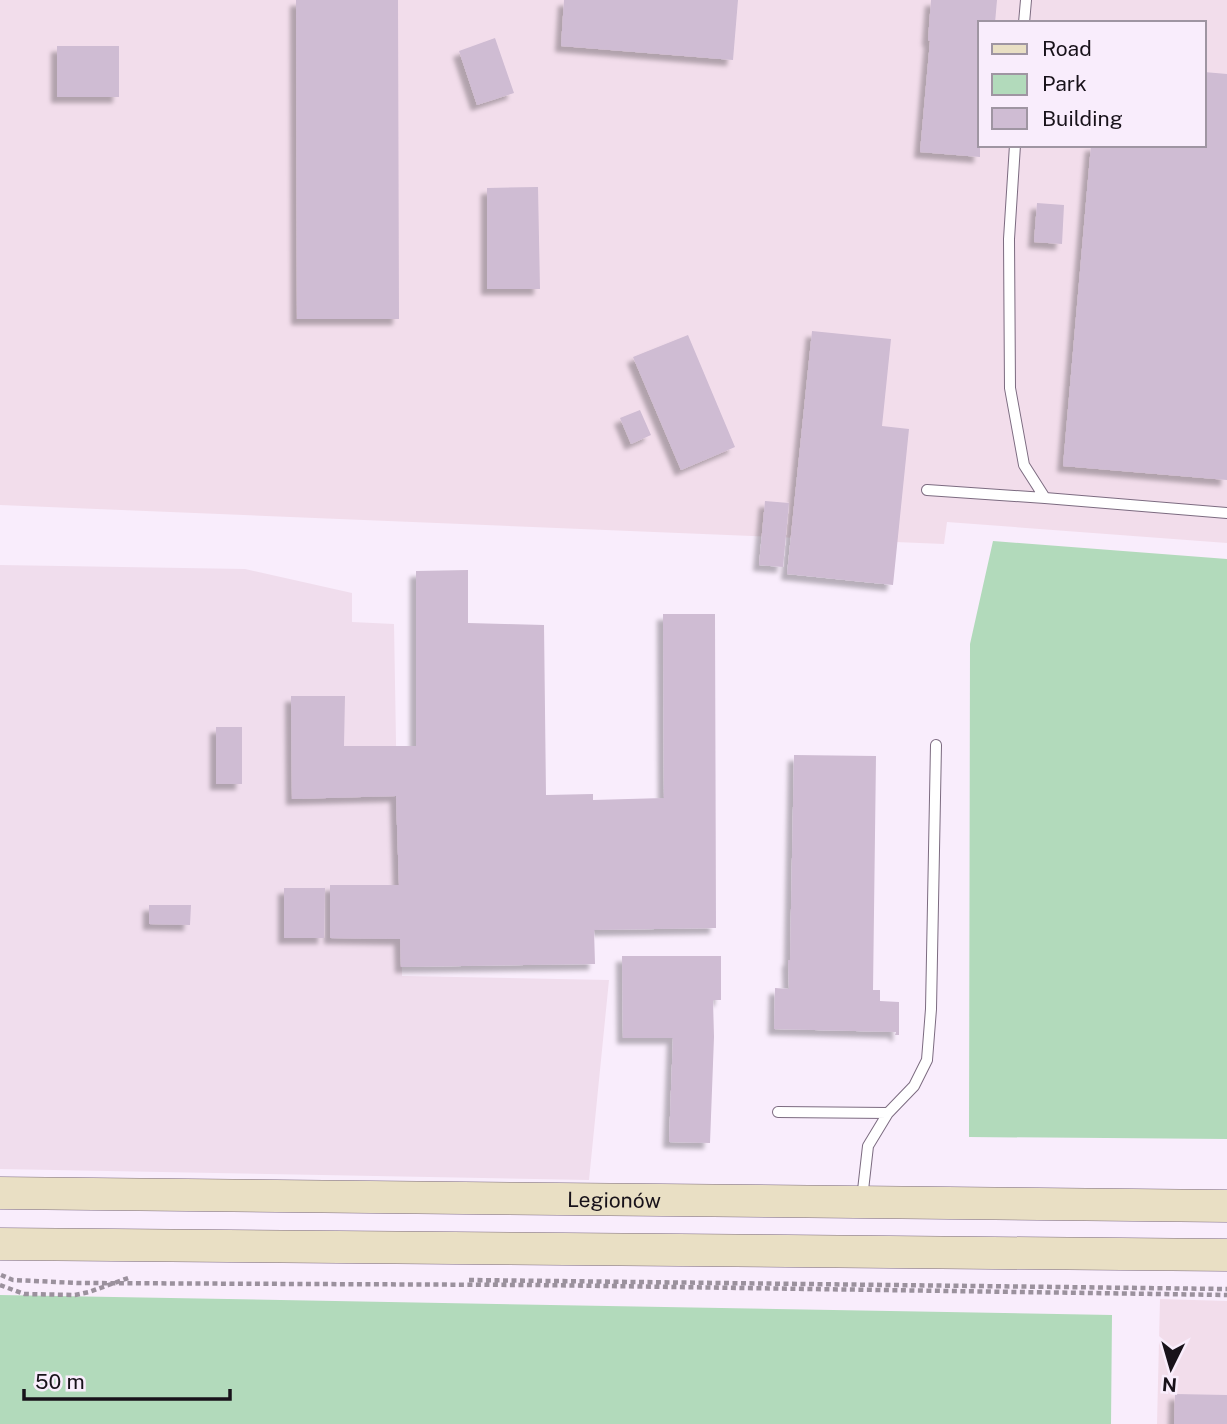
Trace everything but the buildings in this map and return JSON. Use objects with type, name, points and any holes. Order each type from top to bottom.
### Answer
[{"type":"street","name":"Legionów","points":[[0,1193],[1227,1206]]},
{"type":"street","points":[[0,1244],[1227,1255]]},
{"type":"lane","points":[[1024,21],[1026,0]]},
{"type":"lane","points":[[1015,147],[1009,239],[1010,388],[1024,465],[1045,498]]},
{"type":"lane","points":[[927,490],[1227,513]]},
{"type":"lane","points":[[862,1202],[867,1146],[888,1113],[914,1086],[927,1060],[931,1009],[936,746]]},
{"type":"lane","points":[[778,1112],[888,1113]]},
{"type":"path","points":[[0,1275],[13,1280],[113,1283],[535,1285],[1227,1295]]},
{"type":"path","points":[[0,1285],[23,1294],[75,1295],[130,1277],[1227,1289]]},
{"type":"shaded area","points":[[0,0],[1227,0],[1227,543],[947,522],[944,544],[0,505]]},
{"type":"shaded area","points":[[0,565],[245,569],[352,593],[352,622],[394,624],[402,976],[609,980],[589,1180],[0,1169]]},
{"type":"shaded area","points":[[1160,1299],[1227,1301],[1227,1424],[1157,1424]]},
{"type":"green space","points":[[993,541],[1227,559],[1227,1139],[969,1137],[970,644]]},
{"type":"green space","points":[[0,1295],[1112,1315],[1111,1424],[0,1424]]}]
